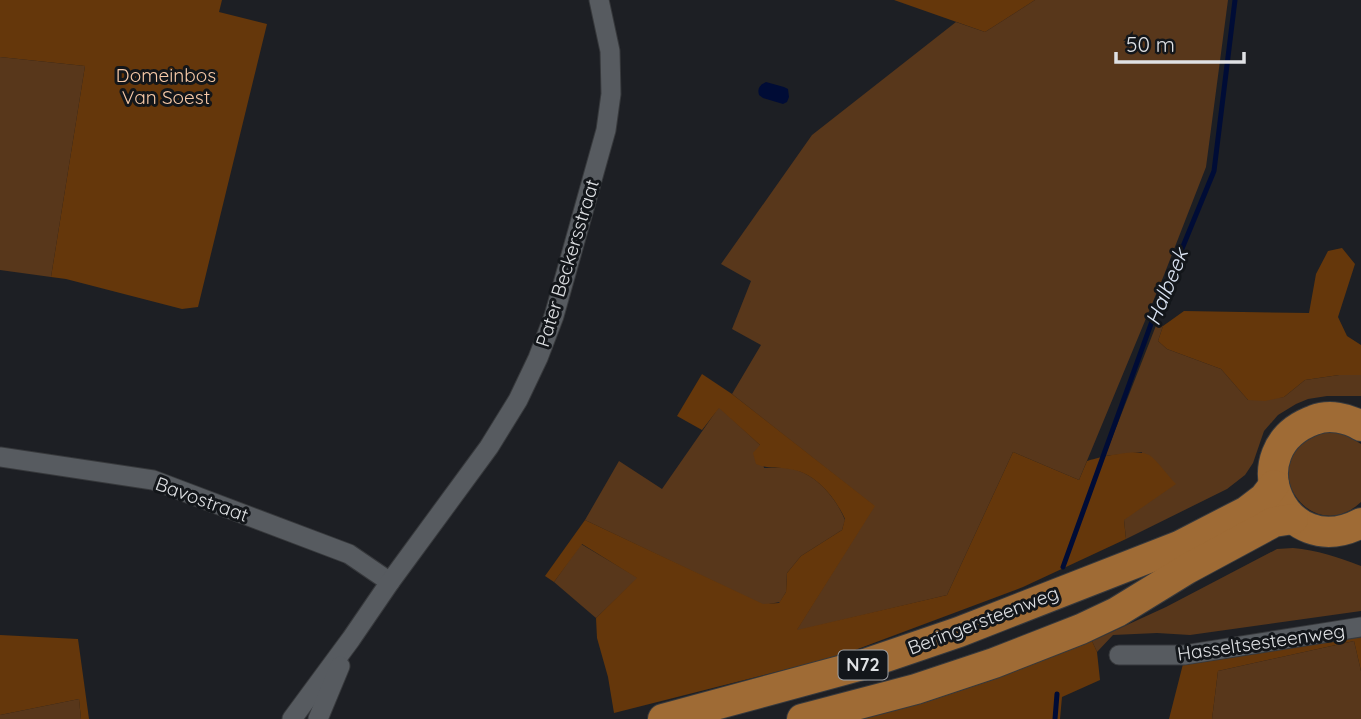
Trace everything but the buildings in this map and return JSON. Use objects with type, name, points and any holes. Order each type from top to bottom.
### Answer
[{"type":"main road","points":[[1361,426],[1338,417],[1320,418],[1303,424],[1288,435],[1278,450],[1273,467],[1274,485],[1280,504],[1293,519],[1310,529],[1329,533],[1349,529],[1361,523]]},
{"type":"main road","name":"N72","points":[[802,719],[916,689],[1005,659],[1117,612],[1183,557],[1264,498],[1274,485]]},
{"type":"main road","name":"N72","points":[[1183,557],[1274,522],[1293,519]]},
{"type":"main road","name":"Beringersteenweg","points":[[663,719],[862,665],[1183,557]]},
{"type":"street","name":"Pater Beckersstraat","points":[[292,719],[496,435],[538,358],[554,316],[607,130],[611,94],[610,51],[599,0]]},
{"type":"street","name":"Bavostraat","points":[[0,457],[153,480],[349,554],[390,582]]},
{"type":"street","name":"Hasseltsesteenweg","points":[[1119,654],[1184,655],[1361,627]]},
{"type":"street","name":"Pater Beckersstraat","points":[[318,719],[351,639]]},
{"type":"shaded area","points":[[1035,0],[1228,0],[1206,167],[1079,480],[1013,452],[947,595],[796,631],[874,506],[732,394],[761,345],[732,329],[751,281],[721,264],[812,135],[956,22],[985,32]]},
{"type":"shaded area","points":[[0,57],[85,66],[51,277],[0,270]]},
{"type":"shaded area","points":[[1157,323],[1163,326],[1158,341],[1167,349],[1221,369],[1248,400],[1284,397],[1305,380],[1339,375],[1361,375],[1361,396],[1327,396],[1296,404],[1278,415],[1264,431],[1253,463],[1245,475],[1227,489],[1126,539],[1124,520],[1142,452],[1105,456]]},
{"type":"shaded area","points":[[719,407],[760,445],[764,468],[793,469],[810,476],[831,496],[845,520],[842,530],[801,556],[787,573],[786,592],[780,602],[763,605],[585,520],[619,461],[662,489]]},
{"type":"shaded area","points":[[1325,431],[1345,434],[1361,444],[1361,502],[1343,513],[1326,516],[1311,510],[1298,500],[1290,486],[1288,470],[1292,454],[1304,440]]},
{"type":"shaded area","points":[[581,544],[638,578],[596,618],[554,582]]},
{"type":"shaded area","points":[[1293,548],[1327,554],[1361,566],[1361,611],[1190,635],[1113,635],[1097,652],[1092,641],[1166,607],[1277,549]]},
{"type":"shaded area","points":[[1354,641],[1361,671],[1361,719],[1212,719],[1218,671]]},
{"type":"shaded area","points":[[79,699],[81,719],[0,719],[0,715]]},
{"type":"green space","name":"Domeinbos Van Soest","points":[[0,0],[222,0],[219,12],[267,24],[198,307],[182,309],[51,277],[85,66],[0,57]]},
{"type":"green space","points":[[894,0],[1035,0],[985,32]]},
{"type":"green space","points":[[1342,248],[1355,264],[1338,317],[1347,336],[1361,345],[1361,375],[1305,380],[1284,397],[1265,401],[1248,400],[1221,369],[1167,349],[1158,341],[1163,326],[1184,311],[1309,313],[1316,274],[1328,251]]},
{"type":"green space","points":[[702,374],[732,394],[875,506],[797,630],[947,595],[1013,452],[1079,480],[1087,461],[1118,454],[1144,453],[1176,484],[1124,520],[1126,539],[1023,587],[839,656],[614,713],[608,677],[597,638],[596,618],[637,578],[582,544],[554,582],[545,576],[585,520],[763,604],[779,603],[786,592],[787,573],[801,556],[842,530],[845,519],[836,502],[816,480],[798,471],[756,464],[753,453],[760,445],[719,408],[702,430],[677,416]]},
{"type":"green space","points":[[1361,627],[1361,671],[1354,641],[1218,671],[1212,719],[1169,719],[1183,664]]},
{"type":"green space","points":[[0,635],[78,639],[89,719],[81,719],[79,699],[0,715]]},
{"type":"green space","points":[[1092,641],[1097,652],[1100,680],[1062,697],[1060,719],[861,719],[977,683]]},
{"type":"water","points":[[766,82],[788,89],[787,102],[783,104],[759,95],[758,90]]},
{"type":"waterway","name":"Halbeek","points":[[1063,567],[1151,324],[1214,171],[1235,0]]},
{"type":"waterway","name":"Halbeek","points":[[1055,719],[1057,694]]}]
